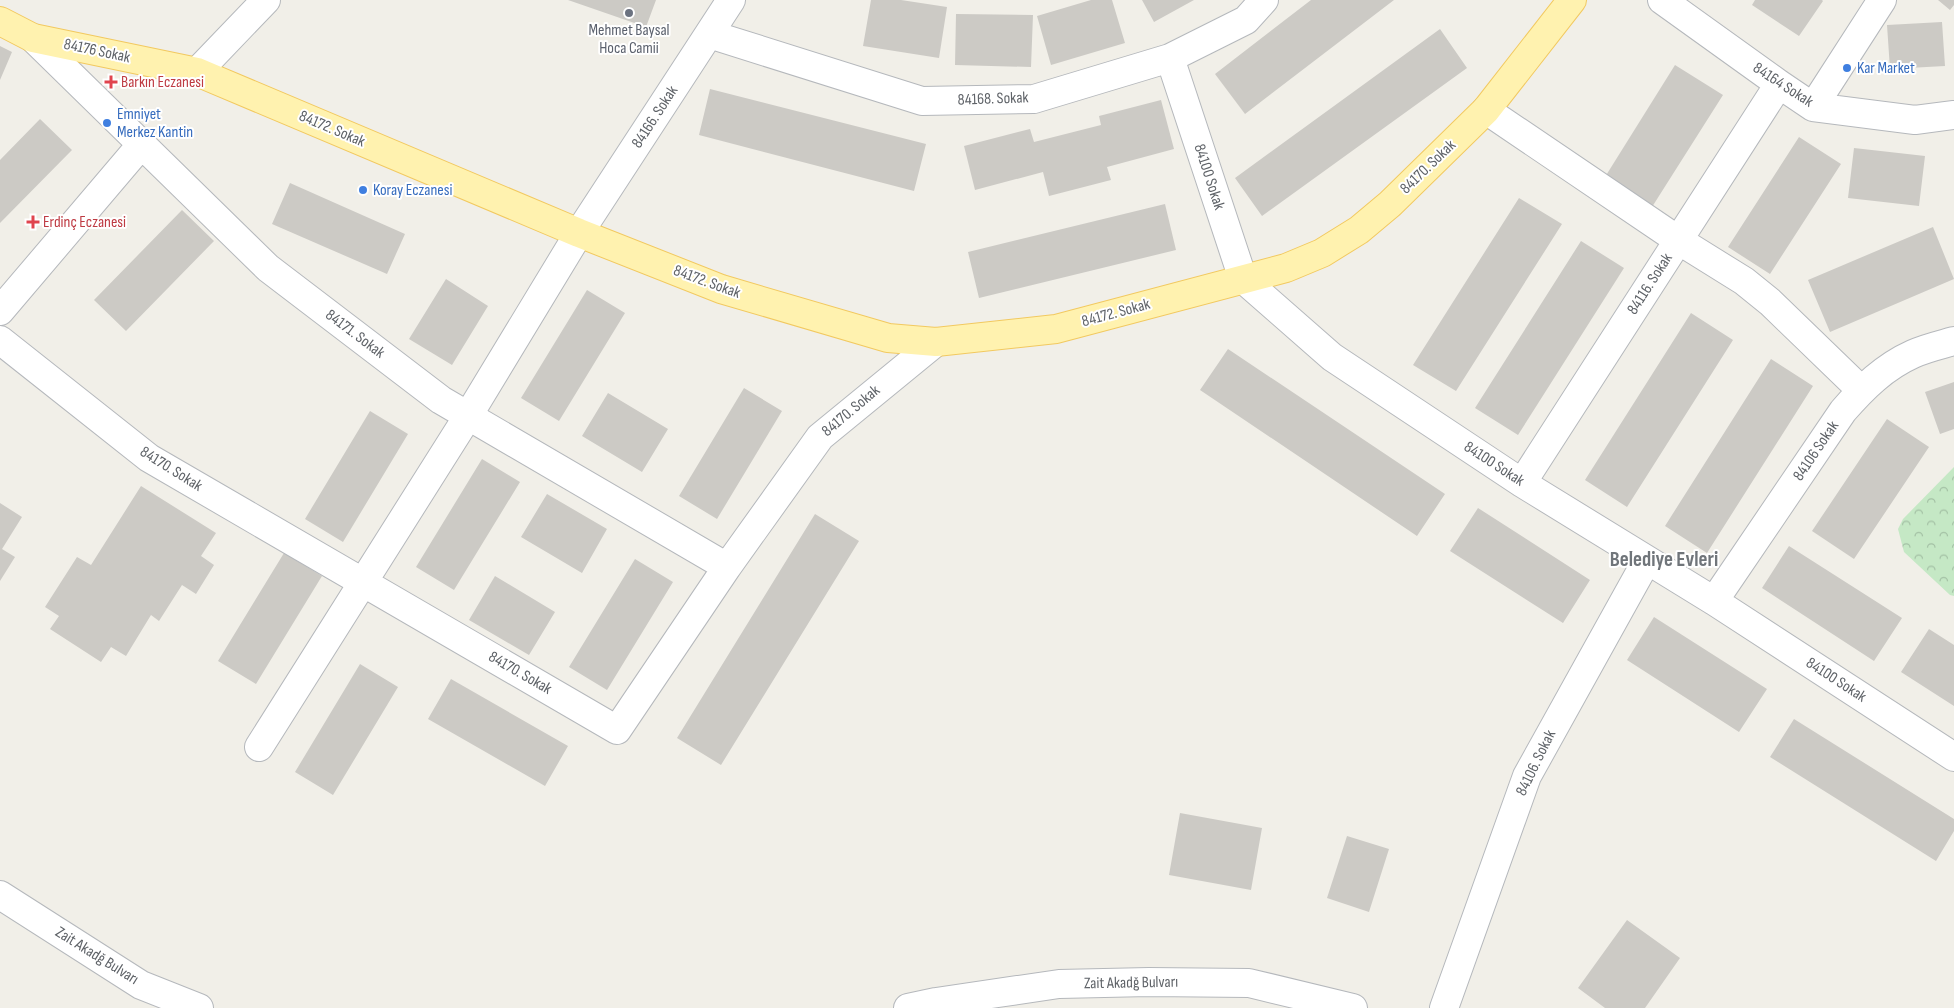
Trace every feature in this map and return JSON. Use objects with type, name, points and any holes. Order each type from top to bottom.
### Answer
[{"type":"main road","name":"84170. Sokak","points":[[1243,279],[1286,268],[1322,253],[1359,230],[1390,204],[1486,110],[1572,0]]},
{"type":"main road","name":"84176 Sokak","points":[[0,21],[33,38],[197,72]]},
{"type":"main road","name":"84172. Sokak","points":[[197,72],[579,233],[721,289],[888,338],[936,342],[1056,329],[1243,279]]},
{"type":"street","points":[[197,72],[266,0]]},
{"type":"street","name":"84166. Sokak","points":[[259,747],[362,581],[468,416],[579,233],[731,0]]},
{"type":"street","name":"84168. Sokak","points":[[709,34],[922,101],[1034,99],[1170,58],[1246,20],[1264,0]]},
{"type":"street","name":"84164 Sokak","points":[[1662,0],[1813,107],[1915,120],[1954,115]]},
{"type":"street","points":[[1813,107],[1882,0]]},
{"type":"street","name":"84171. Sokak","points":[[33,38],[268,268],[441,400],[726,567]]},
{"type":"street","name":"84100 Sokak","points":[[1170,58],[1243,279],[1332,357],[1522,483],[1714,601],[1954,757]]},
{"type":"street","name":"84116. Sokak","points":[[1522,483],[1779,84]]},
{"type":"street","points":[[1486,110],[1678,240],[1744,281],[1770,302],[1861,390]]},
{"type":"street","points":[[0,311],[141,145]]},
{"type":"street","name":"84170. Sokak","points":[[0,340],[149,458],[617,730],[726,567],[820,437],[936,342]]},
{"type":"street","name":"84106 Sokak","points":[[1714,601],[1843,412],[1861,390],[1884,370],[1913,354],[1954,341]]},
{"type":"street","name":"84106. Sokak","points":[[1444,1008],[1526,776],[1647,560]]},
{"type":"street","name":"Zait Akadğ Bulvarı","points":[[0,894],[141,985],[199,1008]]},
{"type":"street","name":"Zait Akadğ Bulvarı","points":[[908,1008],[936,1002],[1059,984],[1149,982],[1250,983],[1353,1008]]},
{"type":"green space","points":[[1954,467],[1954,596],[1950,595],[1904,552],[1898,529],[1903,519]]},
{"type":"building","name":"Mehmet Baysal Hoca Camii","points":[[568,0],[656,0],[646,27]]},
{"type":"building","points":[[871,0],[901,0],[947,7],[939,58],[863,46]]},
{"type":"building","points":[[1091,0],[1112,0],[1125,43],[1051,65],[1037,16]]},
{"type":"building","points":[[1142,0],[1194,0],[1154,22]]},
{"type":"building","points":[[1311,0],[1394,0],[1245,114],[1215,74]]},
{"type":"building","points":[[1755,0],[1823,1],[1799,36],[1752,5]]},
{"type":"building","points":[[1938,0],[1954,0],[1954,5],[1950,10]]},
{"type":"building","points":[[956,14],[1033,15],[1031,67],[955,65]]},
{"type":"building","points":[[1942,22],[1945,66],[1890,69],[1887,25]]},
{"type":"building","points":[[1440,29],[1467,68],[1262,216],[1235,178]]},
{"type":"building","points":[[0,46],[12,52],[0,80]]},
{"type":"building","points":[[1675,65],[1723,95],[1652,207],[1605,177]]},
{"type":"building","points":[[710,89],[926,144],[914,191],[699,135]]},
{"type":"building","points":[[1161,100],[1174,149],[1107,167],[1111,180],[1049,196],[1043,172],[975,190],[964,146],[1030,129],[1034,142],[1101,125],[1099,116]]},
{"type":"building","points":[[40,119],[72,150],[0,223],[0,160]]},
{"type":"building","points":[[1799,137],[1841,164],[1770,274],[1728,247]]},
{"type":"building","points":[[1854,148],[1925,156],[1919,206],[1848,198]]},
{"type":"building","points":[[290,183],[405,234],[387,274],[272,224]]},
{"type":"building","points":[[1519,198],[1562,224],[1456,391],[1413,365]]},
{"type":"building","points":[[1165,204],[1176,250],[979,298],[968,252]]},
{"type":"building","points":[[182,210],[214,241],[126,331],[94,300]]},
{"type":"building","points":[[1933,227],[1954,279],[1830,332],[1808,280]]},
{"type":"building","points":[[1581,241],[1624,268],[1518,435],[1475,408]]},
{"type":"building","points":[[446,279],[488,306],[452,365],[409,339]]},
{"type":"building","points":[[587,290],[625,313],[559,421],[521,398]]},
{"type":"building","points":[[1691,313],[1733,340],[1627,507],[1585,480]]},
{"type":"building","points":[[1228,349],[1445,494],[1417,536],[1200,390]]},
{"type":"building","points":[[1771,359],[1813,386],[1707,553],[1665,526]]},
{"type":"building","points":[[1954,382],[1954,429],[1940,434],[1925,392]]},
{"type":"building","points":[[744,388],[782,411],[717,519],[679,496]]},
{"type":"building","points":[[608,393],[668,429],[642,472],[582,436]]},
{"type":"building","points":[[370,411],[408,434],[343,542],[305,519]]},
{"type":"building","points":[[1887,419],[1929,447],[1854,559],[1812,531]]},
{"type":"building","points":[[482,459],[520,482],[454,590],[416,567]]},
{"type":"building","points":[[141,486],[216,533],[201,556],[214,565],[196,594],[182,585],[159,621],[151,615],[126,656],[111,647],[101,662],[50,629],[59,616],[45,607],[77,557],[91,565]]},
{"type":"building","points":[[547,494],[607,529],[582,573],[521,537]]},
{"type":"building","points":[[0,503],[22,517],[2,549],[15,557],[0,581]]},
{"type":"building","points":[[1478,508],[1590,580],[1563,623],[1450,551]]},
{"type":"building","points":[[815,514],[859,541],[721,765],[677,738]]},
{"type":"building","points":[[1789,546],[1902,618],[1874,661],[1762,588]]},
{"type":"building","points":[[284,553],[322,576],[256,684],[218,661]]},
{"type":"building","points":[[635,559],[673,582],[607,690],[569,667]]},
{"type":"building","points":[[495,576],[555,612],[529,655],[469,620]]},
{"type":"building","points":[[1654,617],[1767,689],[1739,732],[1627,660]]},
{"type":"building","points":[[1929,629],[1954,645],[1954,706],[1901,672]]},
{"type":"building","points":[[360,664],[398,687],[333,795],[295,772]]},
{"type":"building","points":[[451,679],[568,746],[545,786],[428,719]]},
{"type":"building","points":[[1794,719],[1954,819],[1954,831],[1936,861],[1770,757]]},
{"type":"building","points":[[1180,813],[1262,828],[1251,890],[1169,875]]},
{"type":"building","points":[[1347,836],[1389,849],[1369,912],[1327,898]]},
{"type":"building","points":[[1627,920],[1680,958],[1645,1008],[1605,1008],[1578,988]]},
{"type":"place","name":"Mehmet Baysal Hoca Camii","points":[[629,13]]},
{"type":"place","name":"Kar Market","points":[[1847,68]]},
{"type":"place","name":"Barkın Eczanesi","points":[[111,82]]},
{"type":"place","name":"Emniyet Merkez Kantin","points":[[107,123]]},
{"type":"place","name":"Koray Eczanesi","points":[[363,190]]},
{"type":"place","name":"Erdinç Eczanesi","points":[[33,222]]},
{"type":"district","name":"Belediye Evleri","points":[[1664,559]]}]
